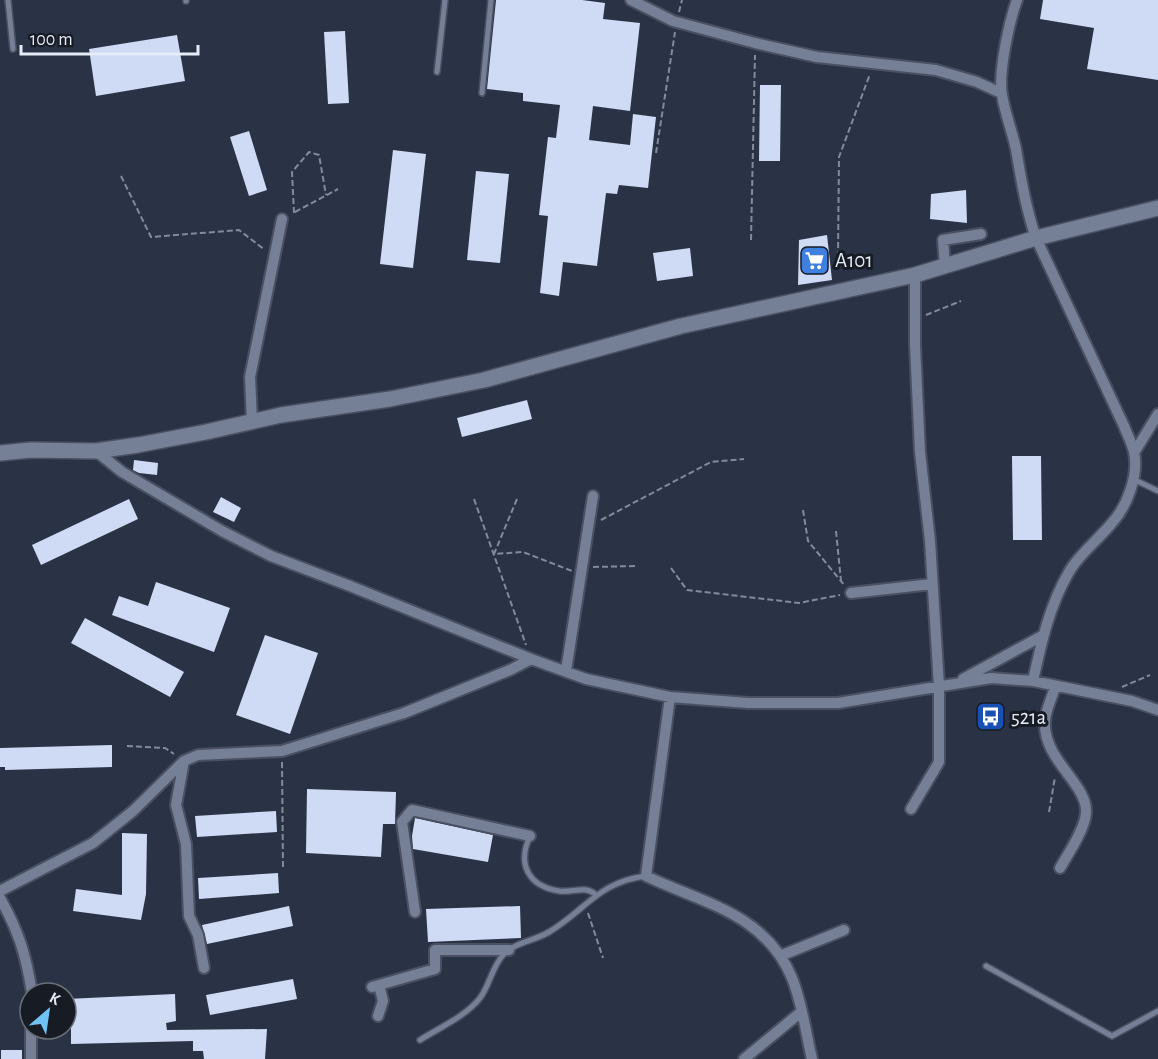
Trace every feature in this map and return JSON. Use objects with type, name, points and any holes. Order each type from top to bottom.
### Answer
[{"type":"street","points":[[632,0],[677,22],[755,43],[818,57],[936,70],[977,82],[1001,93]]},
{"type":"street","points":[[1017,0],[1011,16],[1004,52],[1001,93],[1015,145],[1026,210],[1036,238],[1124,426],[1134,453],[1133,479],[1125,501],[1113,523],[1069,571],[1057,596],[1042,636],[1033,681]]},
{"type":"street","points":[[0,453],[31,450],[96,451],[206,432],[281,415],[390,399],[484,380],[681,326],[915,275],[1036,238],[1158,208]]},
{"type":"street","points":[[252,422],[250,377],[282,219]]},
{"type":"street","points":[[945,266],[943,240],[981,234]]},
{"type":"street","points":[[911,809],[939,762],[939,686],[920,452],[915,275]]},
{"type":"street","points":[[1134,453],[1158,414]]},
{"type":"street","points":[[96,451],[122,472],[222,531],[271,556],[586,679],[670,697],[748,703],[838,703],[992,678],[1033,681],[1132,701],[1158,710]]},
{"type":"street","points":[[566,672],[592,496]]},
{"type":"street","points":[[851,593],[932,584]]},
{"type":"street","points":[[954,684],[1042,636]]},
{"type":"street","points":[[0,891],[93,843],[133,811],[184,760],[198,755],[282,751],[404,713],[510,670],[531,659]]},
{"type":"street","points":[[1055,687],[1044,721],[1047,740],[1052,755],[1083,800],[1087,813],[1060,868]]},
{"type":"street","points":[[670,697],[646,876],[738,916],[762,935],[780,956],[793,980],[812,1059]]},
{"type":"street","points":[[184,760],[176,805],[186,844],[189,916],[198,935],[204,968]]},
{"type":"street","points":[[415,912],[402,822],[412,810],[530,836]]},
{"type":"street","points":[[0,898],[14,922],[27,958],[30,981]]},
{"type":"street","points":[[780,956],[843,930]]},
{"type":"street","points":[[378,1016],[383,1001],[375,986],[435,969],[435,950],[509,950]]},
{"type":"street","points":[[744,1059],[801,1012]]},
{"type":"street","points":[[31,1059],[32,1041]]},
{"type":"lane","points":[[8,0],[14,49]]},
{"type":"lane","points":[[437,72],[445,0]]},
{"type":"lane","points":[[482,93],[491,0]]},
{"type":"lane","points":[[1133,479],[1158,491]]},
{"type":"lane","points":[[530,836],[523,857],[526,869],[533,878],[552,889],[568,891],[587,889],[596,894]]},
{"type":"lane","points":[[420,1040],[476,1003],[486,989],[497,962],[509,950],[526,941],[535,940],[550,931],[596,894],[622,880],[646,876]]},
{"type":"lane","points":[[986,966],[1112,1036],[1158,1011]]},
{"type":"path","points":[[656,153],[677,22]]},
{"type":"path","points":[[751,240],[755,43]]},
{"type":"path","points":[[838,257],[839,157],[875,63]]},
{"type":"path","points":[[294,213],[292,172],[309,152],[319,155],[326,195]]},
{"type":"path","points":[[121,176],[151,237],[239,230],[275,258]]},
{"type":"path","points":[[282,219],[338,189]]},
{"type":"path","points":[[915,320],[961,301]]},
{"type":"path","points":[[588,526],[711,462],[744,459]]},
{"type":"path","points":[[474,499],[531,659]]},
{"type":"path","points":[[494,554],[517,499]]},
{"type":"path","points":[[671,568],[687,590],[799,603],[851,593],[808,541],[803,510]]},
{"type":"path","points":[[836,531],[841,581]]},
{"type":"path","points":[[494,554],[523,552],[581,571],[635,566]]},
{"type":"path","points":[[1117,698],[1123,686],[1150,675]]},
{"type":"path","points":[[127,746],[165,748],[184,760]]},
{"type":"path","points":[[282,751],[284,869]]},
{"type":"path","points":[[1049,812],[1058,762]]},
{"type":"path","points":[[585,904],[603,958]]},
{"type":"building","points":[[496,0],[582,0],[605,3],[603,19],[640,23],[630,111],[593,106],[589,140],[630,145],[633,114],[656,117],[648,188],[619,185],[617,194],[606,193],[597,266],[563,262],[559,296],[540,293],[548,216],[539,215],[548,137],[556,138],[560,105],[523,101],[523,93],[487,89]]},
{"type":"building","points":[[1043,0],[1158,0],[1158,80],[1087,69],[1094,28],[1040,19]]},
{"type":"building","points":[[345,31],[349,103],[328,104],[324,32]]},
{"type":"building","points":[[177,35],[185,81],[96,96],[89,49]]},
{"type":"building","points":[[760,85],[781,85],[780,161],[759,161]]},
{"type":"building","points":[[249,131],[267,190],[249,196],[230,137]]},
{"type":"building","points":[[393,150],[426,154],[413,268],[380,264]]},
{"type":"building","points":[[476,171],[509,174],[500,263],[467,260]]},
{"type":"building","points":[[966,190],[967,223],[930,219],[931,194]]},
{"type":"building","name":"A101","points":[[827,235],[832,280],[798,285],[799,240]]},
{"type":"building","points":[[690,248],[693,276],[657,281],[653,253]]},
{"type":"building","points":[[527,400],[532,419],[462,437],[457,418]]},
{"type":"building","points":[[1012,456],[1041,456],[1042,540],[1013,540]]},
{"type":"building","points":[[134,460],[158,463],[157,475],[133,470]]},
{"type":"building","points":[[221,497],[241,508],[234,522],[213,512]]},
{"type":"building","points":[[129,499],[138,519],[41,565],[32,545]]},
{"type":"building","points":[[156,582],[230,608],[214,652],[112,615],[119,596],[148,606]]},
{"type":"building","points":[[85,618],[184,672],[170,697],[71,643]]},
{"type":"building","points":[[265,635],[318,653],[290,734],[236,715]]},
{"type":"building","points":[[112,745],[112,767],[5,770],[5,767],[0,767],[0,748]]},
{"type":"building","points":[[307,789],[396,792],[395,824],[383,824],[381,857],[306,853]]},
{"type":"building","points":[[276,811],[277,832],[197,837],[195,816]]},
{"type":"building","points":[[415,818],[493,835],[488,862],[413,849],[412,836]]},
{"type":"building","points":[[122,833],[147,834],[146,894],[141,920],[73,911],[76,889],[122,895]]},
{"type":"building","points":[[278,873],[279,893],[199,899],[198,878]]},
{"type":"building","points":[[289,906],[293,926],[207,944],[202,925]]},
{"type":"building","points":[[520,906],[521,938],[428,942],[426,909]]},
{"type":"building","points":[[293,979],[297,999],[210,1015],[206,995]]},
{"type":"building","points":[[175,994],[176,1021],[166,1023],[167,1030],[267,1029],[265,1059],[204,1059],[203,1051],[193,1051],[193,1041],[71,1044],[71,1041],[78,1041],[78,998]]},
{"type":"building","points":[[1,1050],[22,1050],[22,1059],[1,1059]]},
{"type":"place","name":"A101","points":[[814,260]]},
{"type":"place","name":"521a","points":[[990,717]]}]
